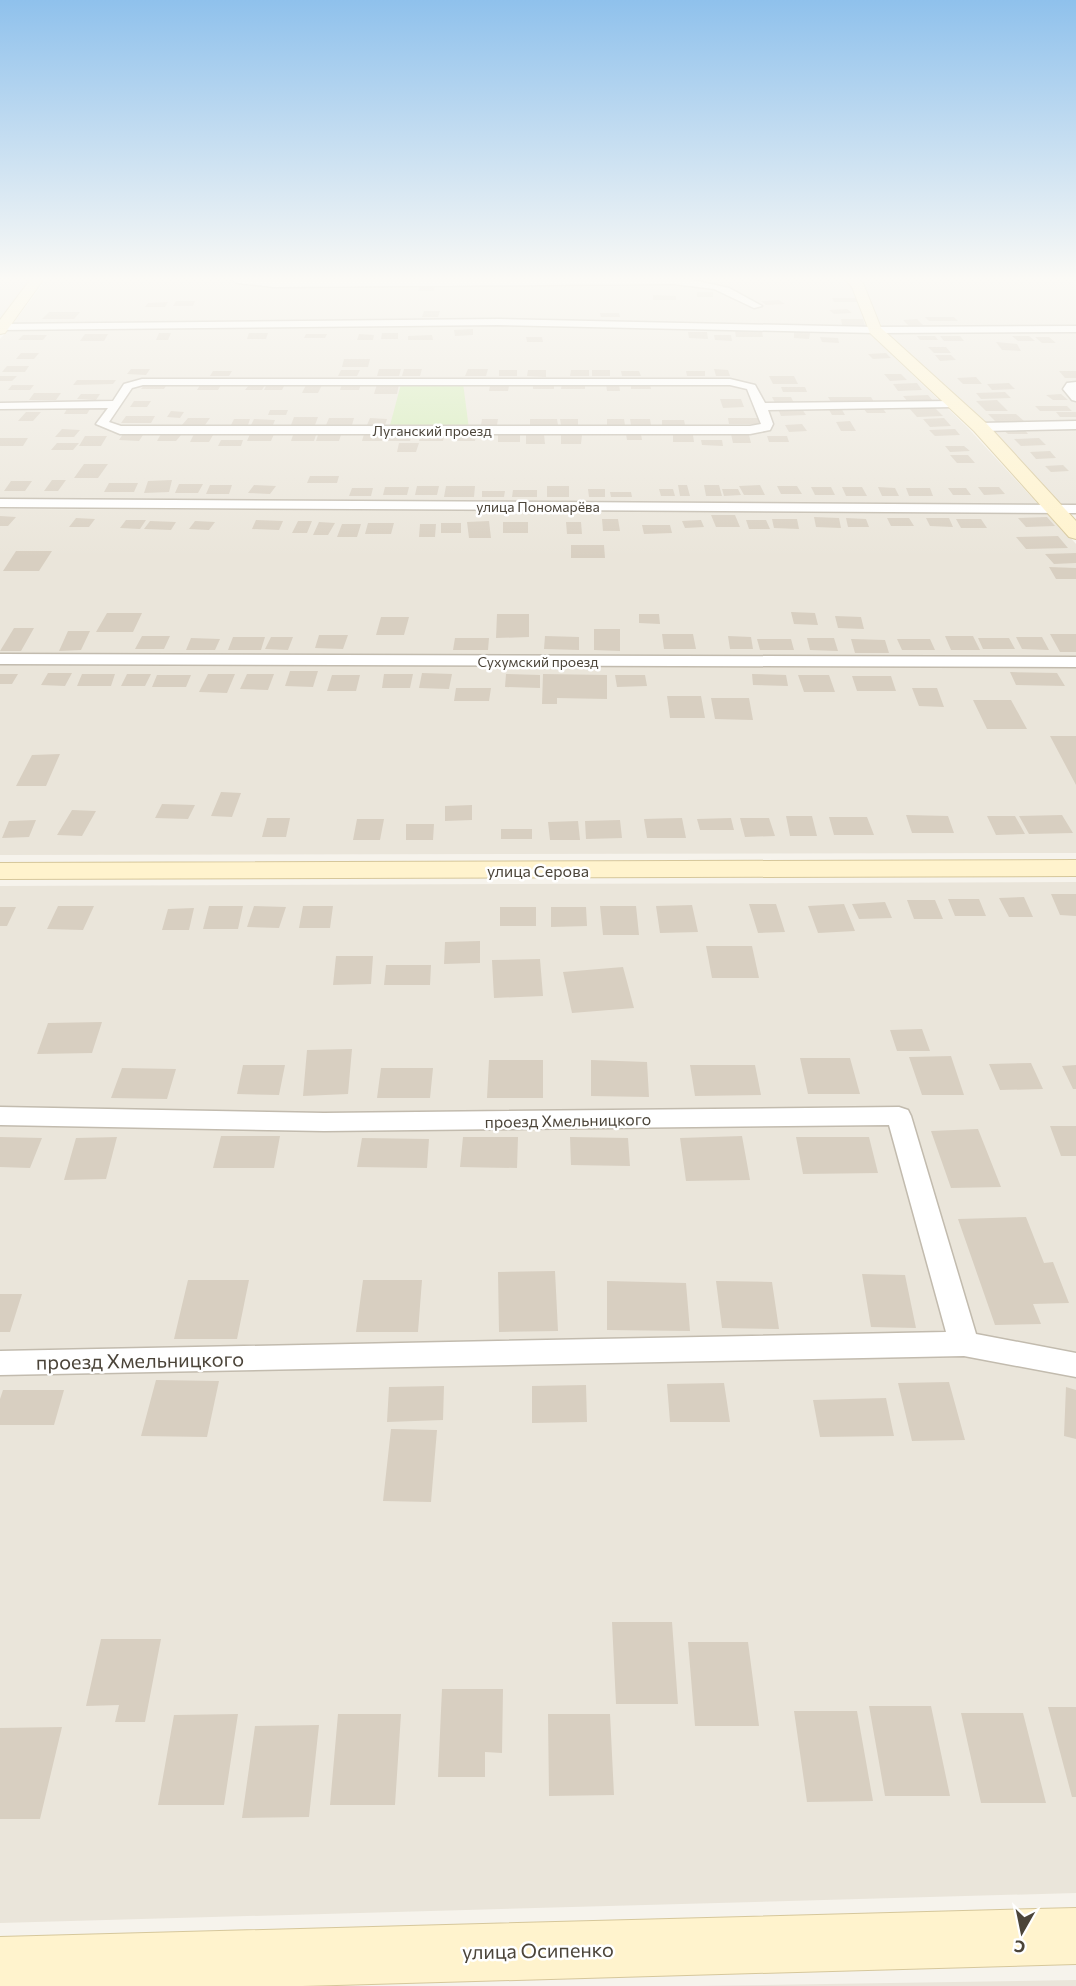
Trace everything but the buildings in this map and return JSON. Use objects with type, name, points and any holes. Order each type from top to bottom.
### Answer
[{"type":"street","points":[[920,373],[980,427],[1076,532]]},
{"type":"street","name":"Луганский проезд","points":[[142,382],[730,382],[751,387],[760,407],[767,424],[766,427],[750,430],[120,430],[102,424],[128,386],[142,382]]},
{"type":"street","points":[[1076,385],[1071,385],[1069,389],[1076,398]]},
{"type":"street","points":[[0,406],[116,404]]},
{"type":"street","points":[[760,407],[953,404]]},
{"type":"street","points":[[980,427],[1076,425]]},
{"type":"street","name":"улица Пономарёва","points":[[0,503],[1076,509]]},
{"type":"street","name":"Сухумский проезд","points":[[0,660],[1076,662]]},
{"type":"street","name":"улица Серова","points":[[0,871],[1076,868]]},
{"type":"street","name":"проезд Хмельницкого","points":[[0,1116],[336,1122],[899,1116],[964,1344]]},
{"type":"street","name":"проезд Хмельницкого","points":[[0,1363],[964,1344],[1076,1365]]},
{"type":"street","name":"улица Осипенко","points":[[0,1966],[452,1969],[1076,1936]]},
{"type":"shaded area","points":[[0,373],[910,373],[968,428],[1038,504],[0,499]]},
{"type":"shaded area","points":[[931,373],[1076,373],[1076,504],[1059,504],[986,424]]},
{"type":"shaded area","points":[[0,509],[1049,513],[1076,544],[1076,657],[0,654]]},
{"type":"shaded area","points":[[0,665],[1076,667],[1076,853],[0,855]]},
{"type":"shaded area","points":[[1076,882],[1076,1893],[0,1923],[0,886]]},
{"type":"shaded area","points":[[1076,1980],[1076,1986],[697,1986]]},
{"type":"green space","points":[[463,383],[469,429],[389,429],[401,384]]}]
